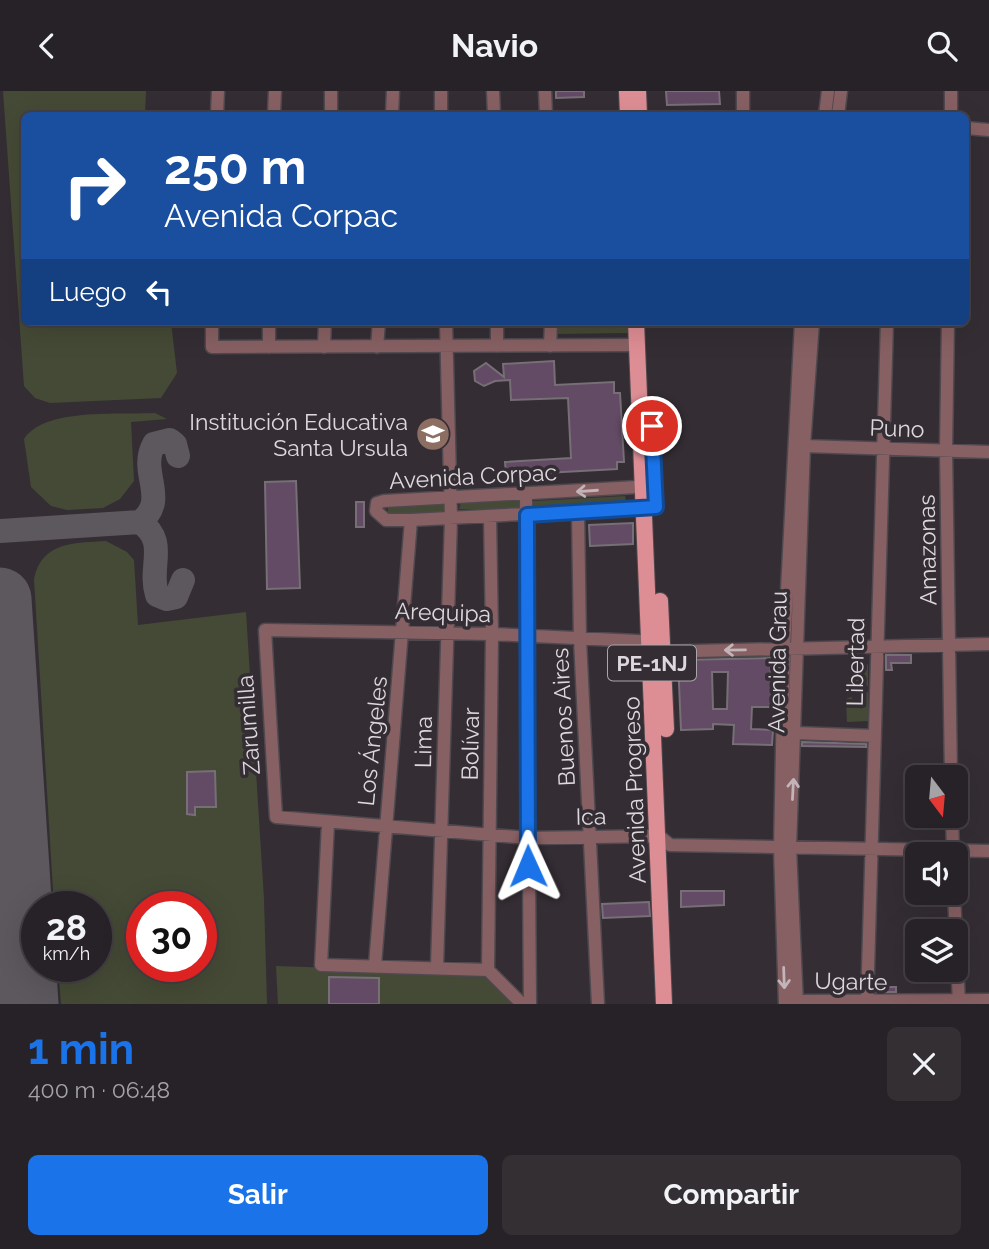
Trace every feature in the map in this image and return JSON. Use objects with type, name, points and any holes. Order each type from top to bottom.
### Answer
[{"type":"main road","points":[[627,91],[628,112]]},
{"type":"main road","points":[[638,91],[639,112]]},
{"type":"main road","name":"Avenida Progreso","points":[[636,326],[650,487]]},
{"type":"main road","name":"Avenida Progreso","points":[[647,326],[650,487],[675,1004]]},
{"type":"main road","name":"Avenida Progreso","points":[[664,1004],[665,840]]},
{"type":"street","points":[[217,112],[218,91]]},
{"type":"street","points":[[274,112],[275,91]]},
{"type":"street","points":[[331,91],[331,112]]},
{"type":"street","points":[[392,112],[393,91]]},
{"type":"street","points":[[441,91],[442,112]]},
{"type":"street","points":[[493,91],[494,112]]},
{"type":"street","points":[[545,91],[546,112]]},
{"type":"street","points":[[743,91],[743,112]]},
{"type":"street","points":[[825,112],[828,91]]},
{"type":"street","points":[[838,112],[841,91]]},
{"type":"street","points":[[951,91],[951,112]]},
{"type":"street","points":[[969,128],[989,130]]},
{"type":"street","points":[[212,326],[212,347],[637,345]]},
{"type":"street","points":[[269,326],[269,347]]},
{"type":"street","points":[[324,347],[325,326]]},
{"type":"street","points":[[377,347],[379,326]]},
{"type":"street","name":"Lima","points":[[437,967],[451,519],[446,326]]},
{"type":"street","points":[[497,326],[497,346]]},
{"type":"street","points":[[550,346],[551,326]]},
{"type":"street","name":"Avenida Grau","points":[[793,1003],[785,849],[801,326]]},
{"type":"street","name":"Avenida Grau","points":[[785,849],[796,733],[791,648],[813,326]]},
{"type":"street","name":"Libertad","points":[[867,1003],[881,449],[887,326]]},
{"type":"street","name":"Amazonas","points":[[948,326],[946,450],[951,765]]},
{"type":"street","name":"Puno","points":[[804,446],[989,452]]},
{"type":"street","name":"Avenida Corpac","points":[[650,487],[377,503],[376,511],[382,519],[411,520],[651,507]]},
{"type":"street","points":[[526,495],[530,1004]]},
{"type":"street","name":"Buenos Aires","points":[[578,512],[580,640],[598,1004]]},
{"type":"street","name":"Bolívar","points":[[488,970],[492,634],[490,517]]},
{"type":"street","name":"Los Ángeles","points":[[375,965],[385,825],[405,632],[411,520]]},
{"type":"street","name":"Arequipa","points":[[265,630],[492,634],[657,647],[791,648],[989,644]]},
{"type":"street","name":"Zarumilla","points":[[265,630],[276,817]]},
{"type":"street","points":[[796,733],[875,736]]},
{"type":"street","name":"Ica","points":[[276,817],[528,838],[665,840],[785,849],[905,851]]},
{"type":"street","points":[[328,823],[320,964],[488,970],[522,1004]]},
{"type":"street","name":"Ica","points":[[968,852],[989,851]]},
{"type":"street","points":[[955,905],[959,1002]]},
{"type":"street","name":"Ugarte","points":[[793,1003],[989,1000]]},
{"type":"green space","points":[[3,91],[146,91],[145,112],[21,112],[21,326],[171,326],[177,373],[161,398],[50,403],[35,398],[24,386]]},
{"type":"green space","points":[[554,326],[628,326],[628,333],[554,334]]},
{"type":"green space","points":[[155,413],[167,419],[131,422],[134,481],[120,499],[103,508],[67,510],[51,506],[31,487],[24,439],[34,429],[65,417]]},
{"type":"green space","points":[[625,496],[626,502],[534,508],[532,505],[534,501]]},
{"type":"green space","points":[[521,501],[520,509],[459,509],[461,503]]},
{"type":"green space","points":[[442,504],[445,508],[442,512],[388,514],[388,505]]},
{"type":"green space","points":[[106,541],[127,552],[134,560],[138,625],[246,612],[264,899],[267,1004],[61,1004],[59,982],[112,982],[112,891],[53,891],[34,579],[44,557],[72,544]]},
{"type":"green space","points":[[868,664],[868,686],[853,685],[852,681]]},
{"type":"green space","points":[[868,692],[868,721],[847,722],[846,699],[851,697],[861,709],[864,707],[863,693]]},
{"type":"green space","points":[[276,966],[483,973],[513,1004],[278,1004]]},
{"type":"building","points":[[556,91],[584,91],[584,97],[556,98]]},
{"type":"building","points":[[666,91],[719,91],[720,104],[667,105]]},
{"type":"building","points":[[554,361],[555,385],[614,382],[614,393],[620,393],[624,462],[617,462],[617,469],[506,475],[505,462],[571,458],[568,398],[511,400],[510,380],[495,381],[484,386],[475,381],[474,371],[486,363],[504,377],[503,364]]},
{"type":"building","points":[[296,481],[300,588],[267,589],[265,482]]},
{"type":"building","points":[[356,502],[364,502],[364,527],[356,527]]},
{"type":"building","points":[[633,523],[633,544],[590,546],[589,525]]},
{"type":"building","points":[[886,655],[911,655],[911,663],[891,663],[892,670],[886,670]]},
{"type":"building","points":[[770,658],[772,707],[752,707],[751,729],[773,730],[772,745],[733,744],[734,725],[713,724],[713,729],[681,730],[678,660]],"holes":[[[712,672],[728,672],[727,709],[713,709]]]},
{"type":"building","points":[[802,742],[866,744],[866,747],[802,746]]},
{"type":"building","points":[[215,771],[216,807],[195,807],[195,815],[187,814],[187,772]]},
{"type":"building","points":[[681,891],[724,891],[724,905],[681,907]]},
{"type":"building","points":[[649,902],[650,916],[603,918],[602,904]]},
{"type":"building","points":[[329,977],[379,978],[379,1004],[329,1004]]},
{"type":"building","points":[[876,987],[896,987],[896,992],[876,992]]},
{"type":"taxiway","points":[[0,531],[140,522],[153,504],[149,465],[154,444],[170,440],[175,444],[178,456]]},
{"type":"taxiway","points":[[140,522],[149,530],[156,546],[157,595],[167,599],[176,597],[183,580]]},
{"type":"runway","points":[[0,599],[27,1004]]},
{"type":"place","name":"Institución Educativa Santa Ursula","points":[[433,434]]},
{"type":"route","points":[[528,866],[527,515],[656,507],[652,426]]}]
